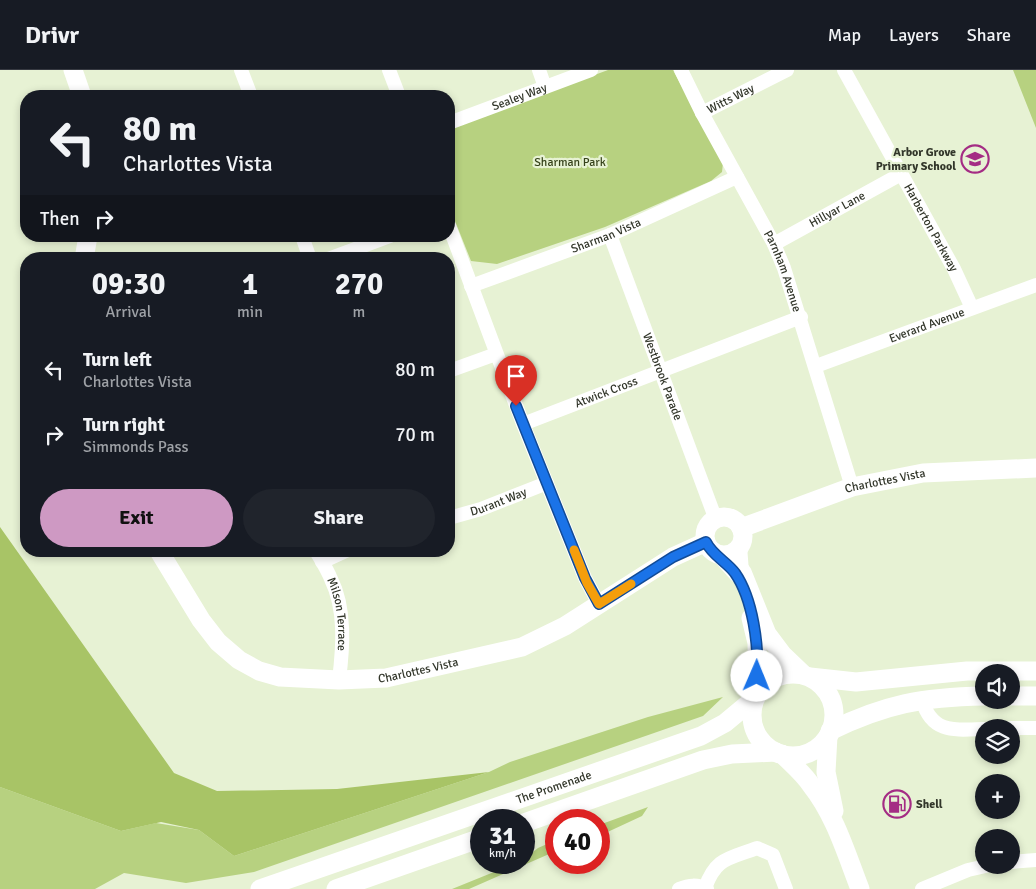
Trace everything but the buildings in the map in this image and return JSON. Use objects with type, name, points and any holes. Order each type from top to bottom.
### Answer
[{"type":"main road","points":[[73,70],[80,90]]},
{"type":"main road","name":"Charlottes Vista","points":[[741,537],[852,487],[923,473],[1036,468]]},
{"type":"main road","points":[[729,518],[741,537],[730,554],[712,548],[707,529],[716,520],[729,518]]},
{"type":"main road","name":"Charlottes Vista","points":[[163,557],[201,620],[218,642],[239,660],[260,671],[280,678],[339,680],[386,678],[522,647],[565,626],[673,557],[712,548]]},
{"type":"main road","points":[[739,573],[767,634],[779,650],[806,676],[824,687],[830,697],[834,714],[829,734],[826,772],[835,825]]},
{"type":"main road","points":[[739,573],[755,631],[758,656],[757,696],[752,715],[756,732],[766,746],[779,753],[810,783],[835,825],[860,889]]},
{"type":"main road","points":[[757,696],[770,681],[781,676],[806,676],[856,682],[967,671],[1036,671]]},
{"type":"main road","name":"The Promenade","points":[[260,889],[701,736],[725,723],[757,696]]},
{"type":"main road","points":[[1020,696],[1036,696]]},
{"type":"main road","points":[[779,753],[805,754],[816,749],[829,734],[878,709],[922,700],[975,697]]},
{"type":"main road","name":"The Promenade","points":[[535,819],[703,760],[732,754],[779,753]]},
{"type":"main road","points":[[336,889],[470,842]]},
{"type":"street","points":[[241,70],[249,90]]},
{"type":"street","points":[[389,70],[397,90]]},
{"type":"street","points":[[539,70],[545,88]]},
{"type":"street","name":"Sealey Way","points":[[455,121],[591,70]]},
{"type":"street","name":"Parnham Avenue","points":[[681,70],[702,113],[774,244],[801,317],[852,487]]},
{"type":"street","name":"Witts Way","points":[[702,113],[787,70]]},
{"type":"street","name":"Harberton Parkway","points":[[844,70],[954,269],[972,308]]},
{"type":"street","name":"Hillyar Lane","points":[[774,244],[900,174]]},
{"type":"street","name":"Sharman Vista","points":[[471,286],[610,235],[737,177]]},
{"type":"street","name":"Westbrook Parade","points":[[610,235],[662,370],[716,520]]},
{"type":"street","points":[[347,252],[374,242]]},
{"type":"street","points":[[455,242],[523,424],[587,583],[599,604]]},
{"type":"street","name":"Everard Avenue","points":[[816,366],[1036,285]]},
{"type":"street","name":"Atwick Cross","points":[[523,424],[801,317]]},
{"type":"street","points":[[455,369],[496,354]]},
{"type":"street","name":"Durant Way","points":[[455,516],[481,509],[547,483]]},
{"type":"street","points":[[739,573],[741,537]]},
{"type":"street","points":[[712,548],[739,573]]},
{"type":"street","name":"Milson Terrace","points":[[319,557],[332,579],[338,598],[342,651],[339,680]]},
{"type":"street","points":[[922,700],[931,720],[946,729],[975,729]]},
{"type":"street","points":[[1020,728],[1036,728]]},
{"type":"street","points":[[679,889],[688,885],[706,889],[711,872],[717,863],[757,848],[773,855],[786,889]]},
{"type":"street","points":[[1020,861],[1036,860]]},
{"type":"street","points":[[922,889],[975,868]]},
{"type":"green space","name":"Sharman Park","points":[[608,70],[673,70],[723,163],[722,172],[711,181],[605,227],[497,264],[471,261],[455,221],[455,127]]},
{"type":"green space","points":[[1013,70],[1036,70],[1036,128]]},
{"type":"green space","points":[[0,527],[174,773],[217,791],[337,789],[489,772],[234,856],[199,830],[161,822],[121,831],[0,787]]},
{"type":"green space","points":[[723,697],[703,716],[254,872],[186,883],[124,873],[95,889],[0,889],[0,787],[121,831],[156,823],[199,830],[234,856],[489,772],[510,762],[648,717]]},
{"type":"green space","points":[[648,807],[642,816],[610,831],[610,821]]},
{"type":"green space","points":[[545,845],[545,856],[535,860],[535,850]]},
{"type":"green space","points":[[489,874],[503,874],[469,889],[452,889]]},
{"type":"slow traffic","points":[[574,550],[587,583],[599,604],[631,584]]},
{"type":"place","name":"Arbor Grove Primary School","points":[[975,159]]},
{"type":"place","name":"Shell","points":[[897,804]]},
{"type":"route","points":[[516,406],[587,583],[599,604],[673,557],[706,542],[710,549],[736,575],[746,597],[757,643],[757,676]]}]
